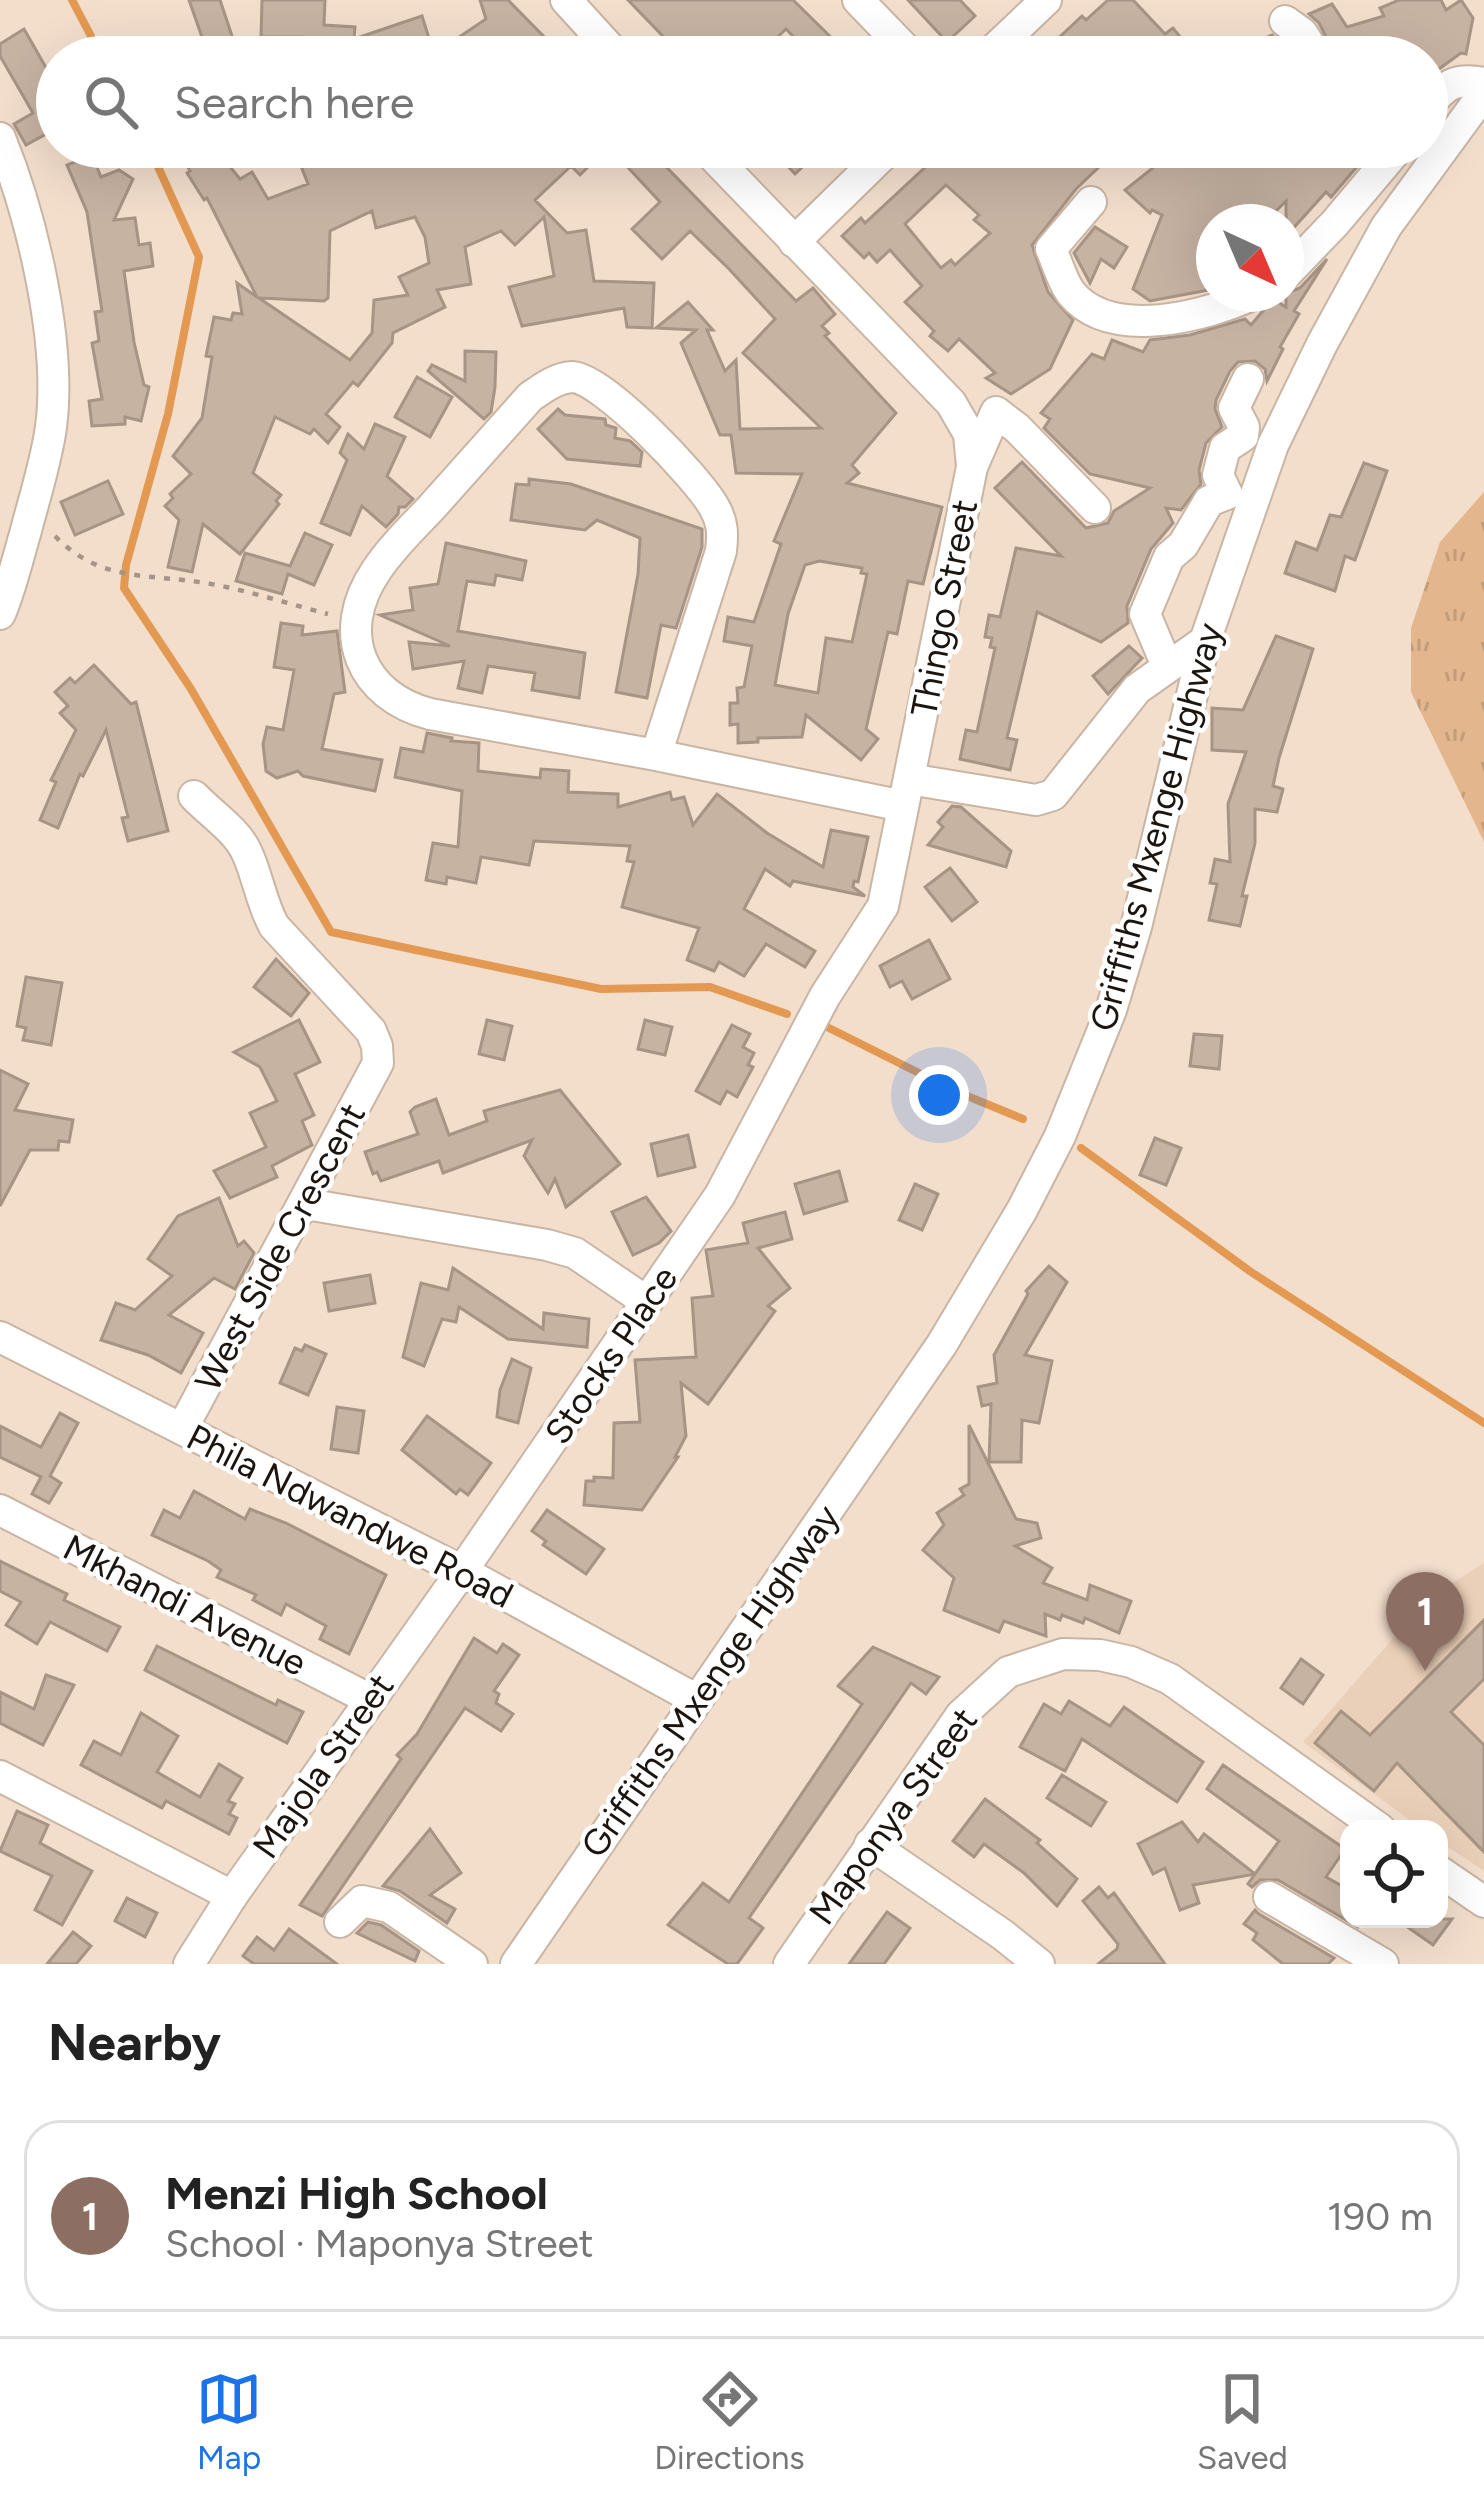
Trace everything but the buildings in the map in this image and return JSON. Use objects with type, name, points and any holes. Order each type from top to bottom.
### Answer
[{"type":"street","points":[[566,0],[599,36]]},
{"type":"street","points":[[858,0],[893,36]]},
{"type":"street","points":[[1008,36],[1046,0]]},
{"type":"street","points":[[1285,21],[1304,36]]},
{"type":"street","points":[[1448,86],[1466,79],[1484,83]]},
{"type":"street","name":"Griffiths Mxenge Highway","points":[[1448,141],[1484,93]]},
{"type":"street","points":[[1453,134],[1484,124]]},
{"type":"street","points":[[0,138],[39,264],[52,368],[51,425],[0,614]]},
{"type":"street","name":"Thingo Street","points":[[724,168],[951,404],[968,434],[973,467],[883,906],[825,996],[752,1134]]},
{"type":"street","points":[[794,242],[870,168]]},
{"type":"street","points":[[1304,255],[1381,168]]},
{"type":"street","name":"Griffiths Mxenge Highway","points":[[516,1964],[943,1344],[1060,1136],[1111,1010],[1136,927],[1204,641],[1273,445],[1387,227],[1429,168]]},
{"type":"street","points":[[1091,202],[1051,249],[1072,294],[1102,313],[1135,320],[1209,312]]},
{"type":"street","points":[[656,754],[721,551],[723,530],[705,492],[611,395],[590,381],[572,377],[549,383],[530,397],[375,573],[358,609],[357,646],[375,687],[407,708],[656,754],[906,793],[1036,800],[1053,795],[1137,689],[1204,641]]},
{"type":"street","points":[[1167,666],[1144,614],[1169,557],[1183,545],[1210,501],[1228,494],[1218,475],[1225,448],[1243,436],[1244,427],[1234,408],[1248,379]]},
{"type":"street","points":[[973,467],[996,412],[1095,508]]},
{"type":"street","name":"West Side Crescent","points":[[182,1430],[378,1064],[371,1030],[274,926],[248,854],[236,835],[194,796]]},
{"type":"street","name":"Stocks Place","points":[[462,1571],[720,1195],[752,1134]]},
{"type":"street","points":[[306,1204],[547,1244],[575,1253],[647,1302]]},
{"type":"street","name":"Phila Ndwandwe Road","points":[[0,1337],[462,1571],[697,1700]]},
{"type":"street","name":"Mkhandi Avenue","points":[[0,1510],[369,1699]]},
{"type":"street","name":"Majola Street","points":[[189,1964],[462,1571]]},
{"type":"street","name":"Maponya Street","points":[[788,1964],[961,1714],[1008,1672],[1063,1654],[1116,1659],[1170,1679],[1368,1820]]},
{"type":"street","points":[[0,1776],[232,1896]]},
{"type":"street","points":[[870,1844],[1039,1964]]},
{"type":"street","points":[[1448,1876],[1484,1902]]},
{"type":"street","points":[[1269,1897],[1384,1964]]},
{"type":"street","points":[[340,1922],[362,1901],[374,1902],[389,1907],[472,1964]]},
{"type":"path","points":[[32,509],[64,545],[111,571],[136,578],[208,583],[342,617],[358,609]]},
{"type":"shaded area","points":[[1484,1563],[1484,1871],[1448,1847],[1448,1820],[1410,1820],[1303,1742],[1427,1599]]},
{"type":"green space","points":[[1484,492],[1484,842],[1411,692],[1411,628],[1440,542]]},
{"type":"waterway","points":[[72,0],[91,36]]},
{"type":"waterway","points":[[159,168],[199,257],[168,414],[126,565],[124,588],[191,689],[331,932],[601,989],[710,987],[787,1014]]},
{"type":"waterway","points":[[825,1026],[1023,1119]]},
{"type":"waterway","points":[[1081,1148],[1251,1272],[1484,1423]]},
{"type":"place","name":"Menzi High School","points":[[1425,1671]]}]
